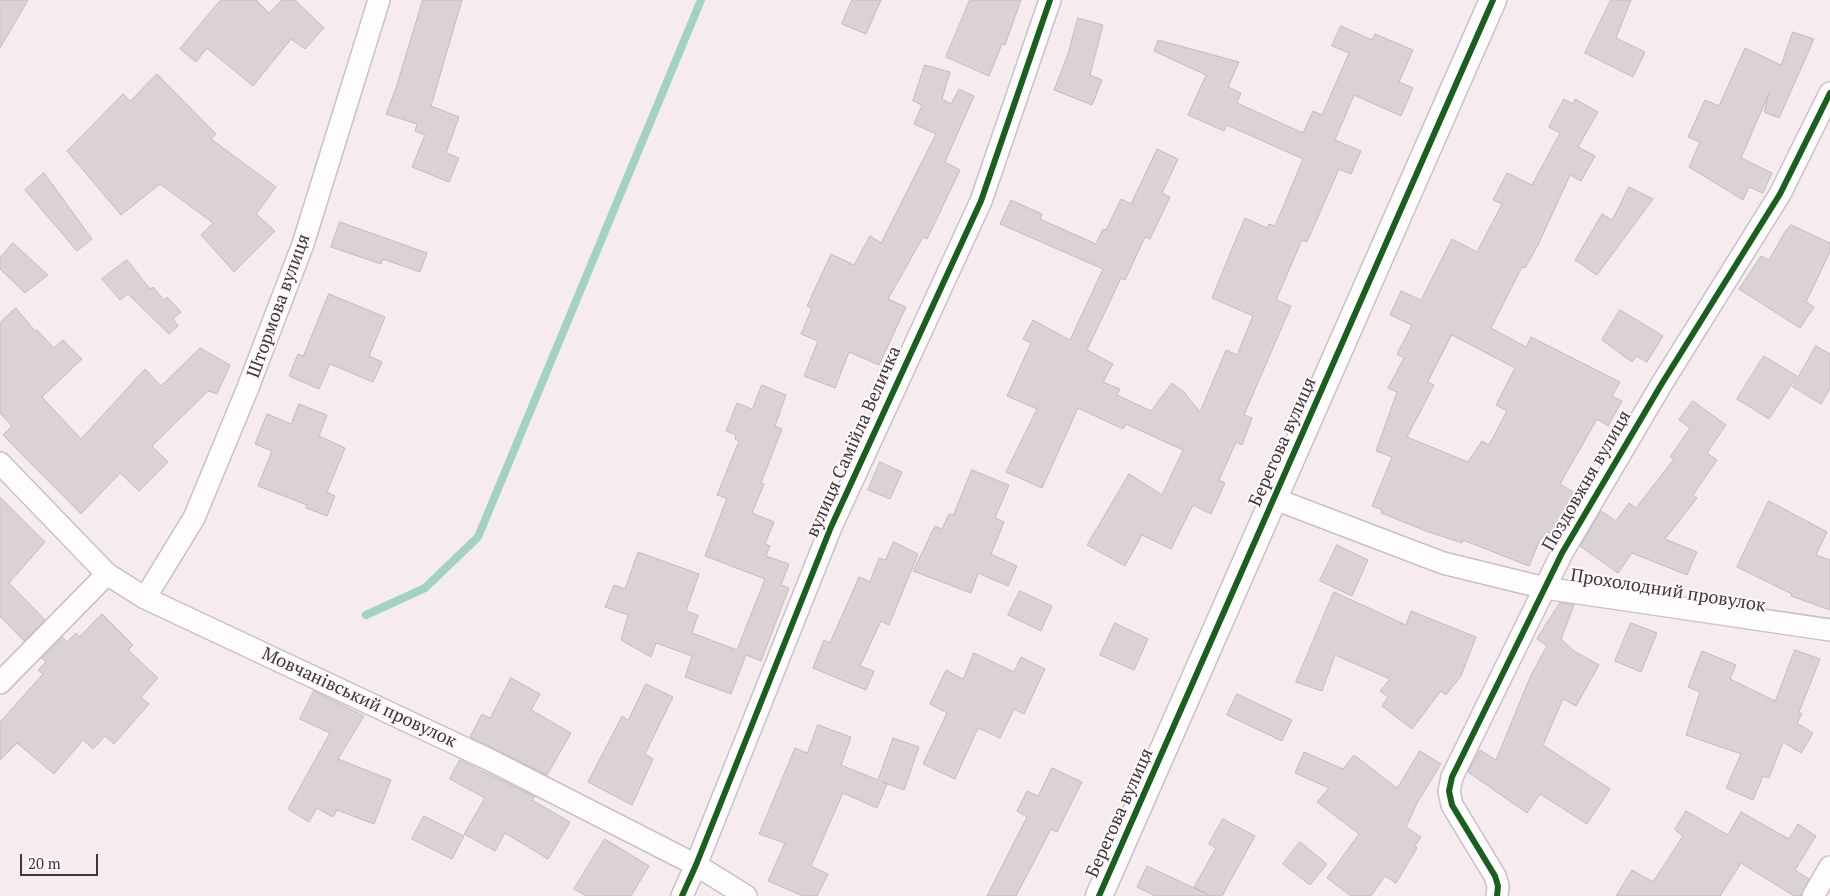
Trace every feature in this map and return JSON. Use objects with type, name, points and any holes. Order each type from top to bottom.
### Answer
[{"type":"street","name":"Штормова вулиця","points":[[145,598],[194,518],[247,390],[303,244],[379,0]]},
{"type":"street","name":"вулиця Самійла Величка","points":[[682,896],[831,528],[981,201],[1050,0]]},
{"type":"street","name":"Берегова вулиця","points":[[1099,896],[1493,0]]},
{"type":"street","name":"Поздовжня вулиця","points":[[1497,896],[1498,886],[1495,876],[1452,805],[1449,791],[1452,777],[1562,553],[1661,384],[1780,194],[1830,93]]},
{"type":"street","name":"Мовчанівський провулок","points":[[0,463],[107,574],[145,598],[490,760],[696,865],[746,896]]},
{"type":"street","name":"Прохолодний провулок","points":[[1275,499],[1443,563],[1545,588],[1830,630]]},
{"type":"street","points":[[0,683],[107,574]]},
{"type":"street","points":[[1813,896],[1830,867]]},
{"type":"building","points":[[0,0],[28,0],[0,48]]},
{"type":"building","points":[[221,0],[256,0],[269,13],[282,0],[295,0],[324,28],[305,49],[291,39],[253,86],[207,48],[196,62],[180,49]]},
{"type":"building","points":[[423,0],[462,0],[431,106],[459,117],[446,153],[459,158],[449,182],[412,167],[425,135],[415,131],[417,124],[386,114]]},
{"type":"building","points":[[852,0],[881,0],[866,34],[842,24]]},
{"type":"building","points":[[970,0],[1021,0],[1005,45],[1002,44],[989,76],[946,57]]},
{"type":"building","points":[[1611,0],[1631,0],[1616,38],[1645,52],[1633,77],[1585,53]]},
{"type":"building","points":[[1078,18],[1103,25],[1090,75],[1102,80],[1092,105],[1054,90],[1068,54]]},
{"type":"building","points":[[1341,26],[1372,40],[1375,34],[1413,50],[1399,82],[1413,88],[1401,116],[1354,95],[1335,140],[1361,151],[1351,174],[1339,169],[1307,242],[1302,240],[1276,300],[1291,306],[1244,415],[1252,418],[1242,445],[1236,442],[1219,480],[1225,483],[1211,514],[1193,505],[1171,549],[1142,535],[1125,566],[1087,545],[1129,474],[1162,495],[1183,450],[1126,424],[1123,429],[1078,408],[1042,488],[1006,472],[1037,409],[1007,396],[1031,343],[1023,339],[1033,320],[1070,340],[1103,269],[1000,224],[1011,200],[1042,214],[1040,219],[1096,244],[1103,229],[1106,230],[1121,199],[1131,204],[1157,149],[1178,159],[1162,193],[1170,197],[1150,239],[1145,237],[1125,280],[1121,278],[1087,350],[1113,364],[1103,382],[1120,389],[1117,395],[1151,411],[1172,383],[1184,392],[1200,412],[1226,350],[1237,355],[1253,316],[1212,298],[1229,256],[1245,218],[1267,228],[1269,224],[1275,226],[1303,159],[1227,125],[1224,131],[1188,115],[1206,75],[1154,51],[1158,40],[1239,62],[1228,87],[1241,93],[1237,103],[1303,133],[1313,111],[1322,115],[1349,53],[1332,46]]},
{"type":"building","points":[[1793,32],[1814,39],[1779,118],[1764,112],[1769,93],[1741,158],[1772,173],[1763,193],[1749,187],[1743,200],[1689,167],[1700,142],[1688,137],[1705,100],[1719,106],[1745,48],[1781,65]]},
{"type":"building","points":[[925,65],[950,72],[942,99],[951,104],[959,89],[974,96],[945,162],[960,170],[927,239],[923,237],[888,299],[906,307],[879,365],[849,352],[835,388],[804,376],[818,341],[801,334],[812,308],[807,306],[831,254],[854,265],[870,236],[881,243],[936,134],[914,124],[922,105],[913,101]]},
{"type":"building","points":[[157,74],[216,134],[211,139],[276,187],[256,214],[275,231],[234,272],[201,235],[213,223],[160,184],[121,215],[67,151],[123,94],[130,101]]},
{"type":"building","points":[[1564,99],[1573,104],[1575,99],[1598,112],[1578,147],[1595,156],[1581,181],[1570,175],[1538,245],[1525,268],[1522,267],[1491,328],[1526,347],[1531,337],[1620,382],[1612,396],[1622,401],[1608,426],[1597,419],[1560,484],[1581,497],[1553,544],[1541,537],[1529,566],[1463,540],[1462,543],[1426,531],[1381,513],[1382,510],[1372,506],[1392,457],[1376,451],[1397,392],[1388,388],[1404,358],[1397,354],[1412,325],[1390,315],[1401,291],[1421,300],[1452,239],[1477,252],[1502,204],[1493,200],[1507,173],[1532,185],[1560,133],[1549,127]],"holes":[[[1452,335],[1515,368],[1496,405],[1507,411],[1489,445],[1482,441],[1468,462],[1407,437],[1434,385],[1428,382]]]},
{"type":"building","points":[[44,173],[92,239],[77,251],[25,190]]},
{"type":"building","points":[[1629,187],[1653,199],[1597,275],[1575,260],[1602,214],[1612,220]]},
{"type":"building","points":[[340,222],[427,253],[420,272],[383,259],[381,264],[331,247]]},
{"type":"building","points":[[1791,225],[1830,243],[1830,252],[1806,302],[1814,307],[1800,328],[1739,289],[1761,256],[1769,260]]},
{"type":"building","points":[[13,243],[48,275],[25,293],[0,269],[0,258]]},
{"type":"building","points":[[127,260],[150,289],[153,287],[164,300],[167,297],[181,312],[173,319],[178,326],[169,334],[128,294],[120,300],[102,279]]},
{"type":"building","points":[[329,294],[385,317],[369,356],[382,362],[373,382],[330,364],[319,389],[289,376],[298,354],[303,356]]},
{"type":"building","points":[[16,308],[35,331],[37,330],[54,348],[63,340],[82,359],[42,397],[81,439],[145,369],[161,386],[200,348],[230,365],[217,394],[208,391],[152,446],[168,462],[139,491],[120,473],[81,514],[3,435],[12,426],[0,413],[0,323]]},
{"type":"building","points":[[1620,310],[1663,336],[1647,362],[1636,356],[1632,362],[1602,340]]},
{"type":"building","points":[[1816,346],[1830,354],[1830,388],[1821,404],[1793,387]]},
{"type":"building","points":[[1764,356],[1797,376],[1769,419],[1737,399]]},
{"type":"building","points":[[762,385],[786,395],[775,426],[782,429],[761,483],[764,484],[752,513],[774,522],[765,544],[770,546],[766,556],[789,564],[781,585],[789,588],[761,661],[746,655],[731,694],[685,677],[692,656],[656,643],[651,657],[621,640],[628,615],[605,607],[614,585],[625,589],[638,552],[699,574],[686,611],[698,615],[692,633],[737,650],[765,579],[705,556],[727,498],[717,495],[739,441],[735,439],[736,435],[726,431],[737,403],[752,409]]},
{"type":"building","points":[[1693,401],[1726,425],[1707,453],[1717,460],[1693,495],[1697,498],[1665,539],[1697,552],[1687,575],[1632,553],[1618,573],[1580,546],[1601,511],[1616,521],[1629,503],[1636,508],[1674,459],[1670,457],[1690,428],[1679,420]]},
{"type":"building","points":[[299,404],[327,415],[319,436],[345,448],[327,492],[335,496],[327,516],[306,508],[307,505],[258,486],[272,451],[255,444],[267,414],[291,424]]},
{"type":"building","points":[[880,462],[902,472],[890,499],[868,490]]},
{"type":"building","points":[[972,470],[1009,485],[995,518],[1004,522],[991,554],[1017,566],[1008,586],[978,573],[971,593],[913,571],[935,526],[942,529],[949,514],[953,515]]},
{"type":"building","points":[[0,497],[45,542],[9,583],[45,620],[24,641],[0,616]]},
{"type":"building","points":[[1769,501],[1827,532],[1816,555],[1830,560],[1830,610],[1791,596],[1792,594],[1737,567]]},
{"type":"building","points":[[894,542],[918,554],[889,625],[881,621],[860,666],[874,671],[866,690],[813,668],[824,640],[830,643],[859,577],[870,582],[879,558],[885,560]]},
{"type":"building","points":[[1337,545],[1368,560],[1352,596],[1320,581]]},
{"type":"building","points":[[1020,591],[1052,606],[1041,631],[1008,615]]},
{"type":"building","points":[[1334,592],[1406,625],[1411,611],[1476,637],[1461,676],[1446,695],[1441,691],[1412,729],[1382,706],[1388,697],[1380,691],[1390,679],[1335,655],[1322,691],[1296,682]]},
{"type":"building","points":[[1560,603],[1574,605],[1561,639],[1574,651],[1599,665],[1576,706],[1563,699],[1543,745],[1610,789],[1587,824],[1540,794],[1527,813],[1468,772],[1480,750],[1496,760],[1531,675],[1547,646],[1537,639]]},
{"type":"building","points":[[102,614],[133,645],[128,650],[158,678],[141,697],[149,704],[114,744],[105,736],[93,749],[83,740],[54,774],[17,743],[0,760],[0,722],[43,674],[38,670],[46,662],[42,658],[62,637],[67,642],[76,633],[79,637]]},
{"type":"building","points":[[1115,623],[1148,639],[1134,670],[1100,655]]},
{"type":"building","points":[[1631,623],[1657,633],[1641,672],[1615,661]]},
{"type":"building","points":[[1795,650],[1820,659],[1799,712],[1802,714],[1797,723],[1813,733],[1801,753],[1783,742],[1769,778],[1763,776],[1753,800],[1726,788],[1741,754],[1686,735],[1700,692],[1688,687],[1702,651],[1736,665],[1730,679],[1775,701]]},
{"type":"building","points":[[974,653],[1014,672],[1021,657],[1045,669],[1024,714],[1014,709],[1000,738],[978,728],[955,779],[923,764],[947,713],[930,704],[946,670],[963,679]]},
{"type":"building","points":[[511,678],[540,694],[531,710],[571,733],[547,775],[470,737],[482,714],[490,718]]},
{"type":"building","points":[[646,684],[673,697],[645,754],[653,759],[632,805],[588,782],[622,716],[628,720]]},
{"type":"building","points":[[314,691],[364,716],[338,759],[391,780],[374,824],[337,810],[333,817],[317,808],[309,822],[288,809],[330,733],[300,719]]},
{"type":"building","points":[[1237,694],[1292,720],[1282,741],[1227,715]]},
{"type":"building","points":[[818,725],[851,737],[841,765],[878,780],[893,738],[919,747],[904,790],[882,782],[887,784],[877,808],[843,793],[811,866],[828,874],[817,896],[803,896],[768,881],[785,843],[759,834],[795,748],[807,753]]},
{"type":"building","points":[[1420,751],[1441,764],[1417,803],[1406,827],[1421,837],[1415,846],[1417,848],[1396,883],[1385,876],[1371,896],[1351,896],[1327,878],[1359,834],[1317,802],[1329,788],[1295,773],[1304,752],[1343,769],[1354,755],[1397,788]]},
{"type":"building","points":[[460,760],[535,797],[532,800],[570,822],[548,859],[505,833],[495,851],[464,834],[485,798],[450,779]]},
{"type":"building","points":[[1052,768],[1082,782],[1057,832],[1051,829],[1016,896],[987,896],[1027,817],[1017,811],[1027,791],[1038,796]]},
{"type":"building","points":[[1686,811],[1728,835],[1741,812],[1789,839],[1798,824],[1816,836],[1795,870],[1809,879],[1801,896],[1794,896],[1741,863],[1720,896],[1616,896],[1632,870],[1653,882],[1683,836],[1675,830]]},
{"type":"building","points":[[424,816],[464,836],[452,859],[412,839]]},
{"type":"building","points":[[1223,819],[1255,836],[1222,896],[1155,896],[1137,887],[1147,866],[1209,895],[1194,887],[1216,848],[1209,844]]},
{"type":"building","points":[[605,839],[649,866],[631,896],[586,896],[574,889]]},
{"type":"building","points":[[1300,842],[1327,864],[1310,885],[1283,864]]},
{"type":"waterway","points":[[366,615],[425,588],[478,537],[701,0]]},
{"type":"cycle path","points":[[682,896],[831,527],[981,201],[1050,0]]},
{"type":"cycle path","points":[[1099,896],[1493,0]]},
{"type":"cycle path","points":[[1497,896],[1498,886],[1495,876],[1452,805],[1449,791],[1452,777],[1562,553],[1661,385],[1780,194],[1830,93]]}]
